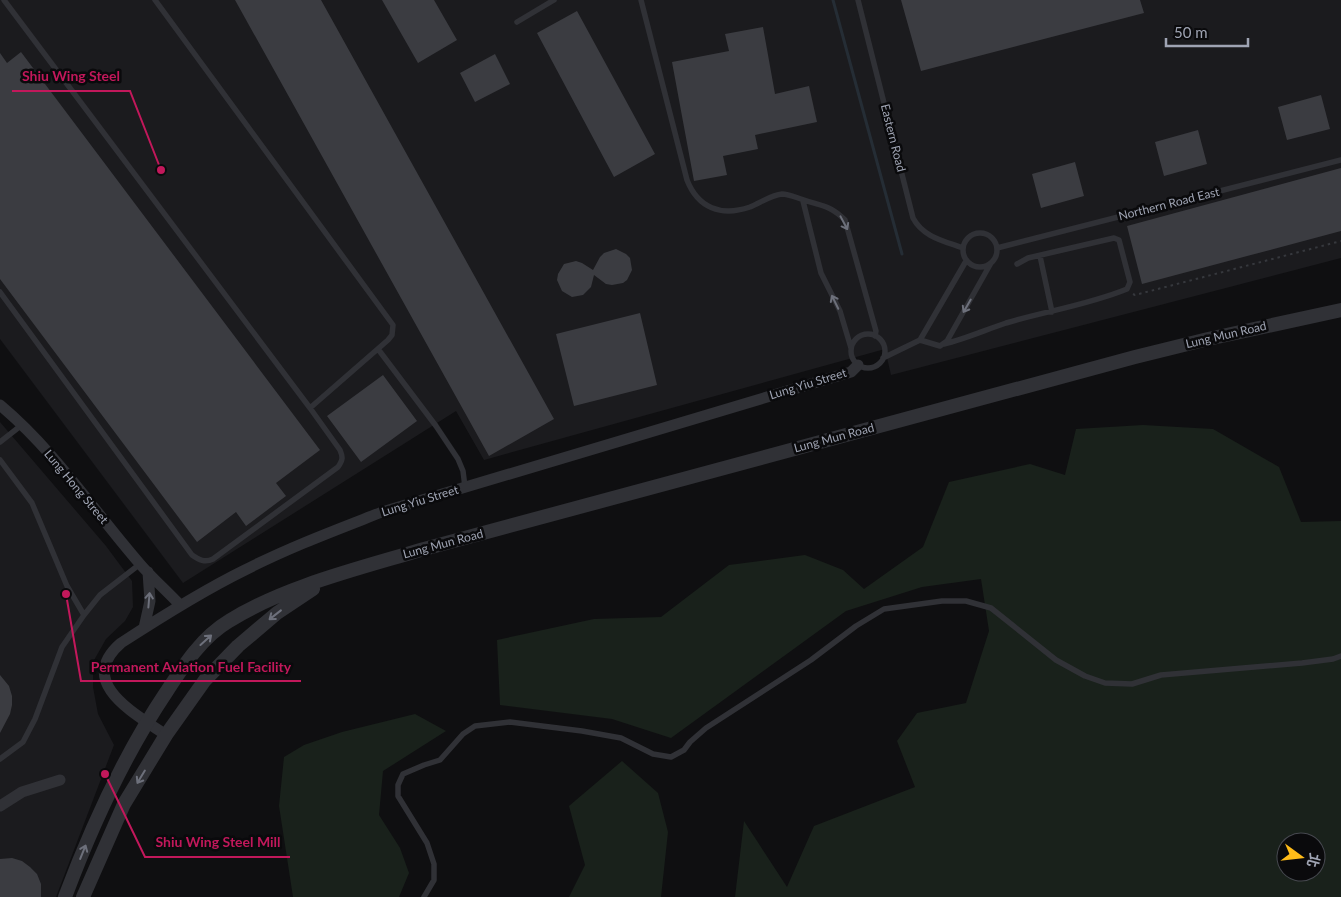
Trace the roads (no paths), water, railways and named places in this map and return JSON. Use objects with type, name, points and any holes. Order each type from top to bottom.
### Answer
[{"type":"street","name":"Lung Mun Road","points":[[65,897],[123,764],[147,721],[188,659],[203,642],[228,622],[263,602],[330,578],[424,549],[1125,360],[1208,339],[1341,310]]},
{"type":"street","name":"Lung Yiu Street","points":[[166,735],[110,692],[104,671],[107,660],[112,650],[144,628],[180,605],[245,570],[313,539],[382,512],[851,372],[858,365]]},
{"type":"street","name":"Lung Hong Street","points":[[0,405],[23,424],[144,568],[180,605]]},
{"type":"street","points":[[144,568],[150,600],[144,628]]},
{"type":"street","name":"Lung Mun Road","points":[[84,897],[124,804],[166,735],[206,680],[238,646],[277,614],[330,578]]},
{"type":"street","points":[[0,806],[22,792],[60,780]]},
{"type":"lane","points":[[0,292],[192,555],[199,560],[213,559],[338,467],[341,462],[340,450],[310,408],[4,0]]},
{"type":"lane","points":[[155,0],[393,324],[392,335],[310,408]]},
{"type":"lane","points":[[517,22],[554,0]]},
{"type":"lane","points":[[641,0],[687,180],[692,193],[707,206],[720,210],[735,210],[748,207],[782,194],[822,204],[836,212],[845,220],[876,331],[875,336]]},
{"type":"lane","name":"Eastern Road","points":[[858,0],[913,218],[918,227],[928,234],[963,248]]},
{"type":"lane","name":"Northern Road East","points":[[997,248],[1341,160]]},
{"type":"lane","points":[[803,200],[821,273],[840,311],[853,359],[858,365],[872,368],[877,366],[883,358],[885,351],[881,340],[866,334],[856,339],[851,348]]},
{"type":"lane","points":[[944,344],[995,259],[997,248],[992,238],[983,233],[972,235],[964,242],[963,252],[966,261],[975,267],[981,268],[991,263]]},
{"type":"lane","points":[[920,340],[940,346],[1005,324],[1101,299],[1127,289],[1130,282],[1118,240],[1114,238],[1028,258],[1017,264]]},
{"type":"lane","points":[[1040,256],[1052,312]]},
{"type":"lane","points":[[883,358],[920,340],[966,261]]},
{"type":"lane","points":[[378,349],[436,426],[458,459],[463,471],[465,487]]},
{"type":"lane","points":[[0,442],[23,424]]},
{"type":"lane","points":[[0,460],[37,512],[67,586],[84,615]]},
{"type":"lane","points":[[0,468],[19,485]]},
{"type":"lane","points":[[0,759],[24,742],[35,719],[62,647],[84,615],[100,595],[144,568]]},
{"type":"lane","points":[[424,897],[434,880],[434,864],[427,843],[398,796],[398,785],[403,774],[440,760],[463,734],[475,726],[510,722],[582,731],[621,738],[653,754],[671,757],[684,750],[706,728],[811,660],[856,626],[884,609],[950,601],[966,601],[992,608],[1056,660],[1085,676],[1104,683],[1132,684],[1161,675],[1302,663],[1333,659],[1341,656]]},
{"type":"waterway","points":[[833,0],[902,254]]},
{"type":"place","name":"Shiu Wing Steel","points":[[161,170]]},
{"type":"place","name":"Permanent Aviation Fuel Facility","points":[[66,594]]},
{"type":"place","name":"Shiu Wing Steel Mill","points":[[105,774]]}]
